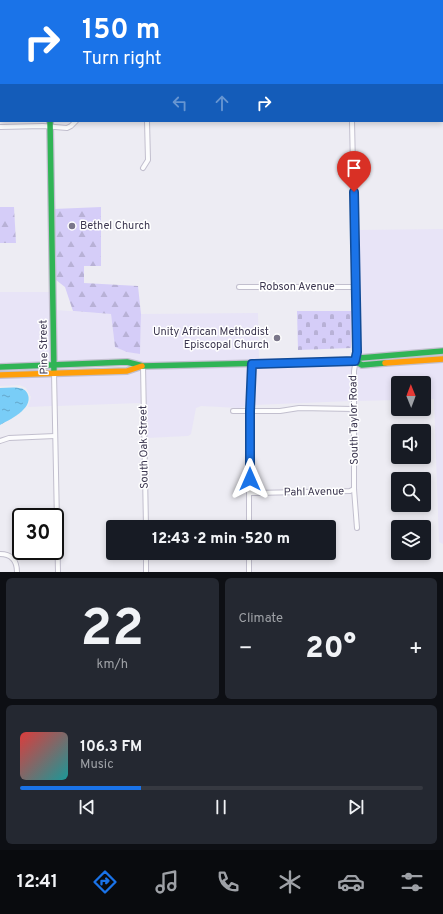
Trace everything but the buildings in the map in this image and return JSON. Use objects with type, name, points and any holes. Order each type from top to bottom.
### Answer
[{"type":"main road","name":"Pine Street","points":[[50,124],[54,372]]},
{"type":"main road","points":[[0,367],[127,362],[143,366],[355,361],[360,358],[443,351]]},
{"type":"main road","points":[[355,361],[362,365],[443,359]]},
{"type":"main road","points":[[0,375],[54,372],[128,371],[143,366]]},
{"type":"street","points":[[0,127],[50,124],[67,128],[75,122]]},
{"type":"street","points":[[142,168],[148,160],[147,122]]},
{"type":"street","name":"South Taylor Road","points":[[352,122],[357,353],[354,371],[354,489],[357,528]]},
{"type":"street","name":"Robson Avenue","points":[[239,287],[356,287]]},
{"type":"street","points":[[250,520],[250,411],[252,364]]},
{"type":"street","name":"South Oak Street","points":[[143,366],[146,520]]},
{"type":"street","name":"Pine Street","points":[[54,372],[58,572]]},
{"type":"street","points":[[233,411],[280,411],[299,408],[354,409]]},
{"type":"street","points":[[0,441],[9,438],[55,436]]},
{"type":"street","name":"Pahl Avenue","points":[[250,493],[350,491],[354,489]]},
{"type":"street","points":[[0,554],[10,556],[15,559],[18,572]]},
{"type":"street","points":[[146,560],[146,572]]},
{"type":"street","points":[[249,560],[249,572]]},
{"type":"shaded area","points":[[443,229],[443,348],[359,355],[357,230]]},
{"type":"shaded area","points":[[0,292],[50,292],[51,362],[0,364]]},
{"type":"shaded area","points":[[56,310],[111,314],[115,347],[140,354],[141,314],[258,313],[259,358],[353,359],[145,363],[127,359],[56,361]]},
{"type":"shaded area","points":[[443,362],[443,544],[439,542],[434,399],[431,399],[431,376],[391,376],[391,400],[357,401],[357,366],[362,368]]},
{"type":"shaded area","points":[[352,364],[351,401],[252,405],[254,367]]},
{"type":"shaded area","points":[[249,367],[247,406],[239,408],[201,406],[196,408],[191,434],[188,436],[147,438],[145,369]]},
{"type":"shaded area","points":[[140,370],[141,403],[57,406],[57,375],[128,374]]},
{"type":"shaded area","points":[[51,376],[52,406],[28,407],[31,397],[26,388],[20,385],[0,386],[0,378]]},
{"type":"green space","points":[[0,207],[14,207],[16,243],[0,243]]},
{"type":"green space","points":[[101,207],[101,266],[84,266],[84,283],[138,286],[141,314],[140,354],[127,352],[115,347],[111,314],[73,311],[65,287],[56,280],[54,209]]},
{"type":"green space","points":[[297,311],[351,311],[351,348],[298,350]]},
{"type":"water","points":[[0,388],[25,390],[29,400],[24,409],[0,425]]},
{"type":"traffic: fast","points":[[50,122],[54,373]]},
{"type":"traffic: fast","points":[[355,361],[360,358],[443,351]]},
{"type":"traffic: fast","points":[[0,367],[127,362],[143,366],[355,361],[362,365],[385,363]]},
{"type":"traffic: slow","points":[[385,363],[443,359]]},
{"type":"traffic: slow","points":[[0,375],[127,371],[142,366]]},
{"type":"place","name":"Bethel Church","points":[[72,226]]},
{"type":"place","name":"Unity African Methodist Episcopal Church","points":[[277,338]]},
{"type":"route","points":[[250,479],[252,364],[355,361],[357,352],[354,192]]}]
